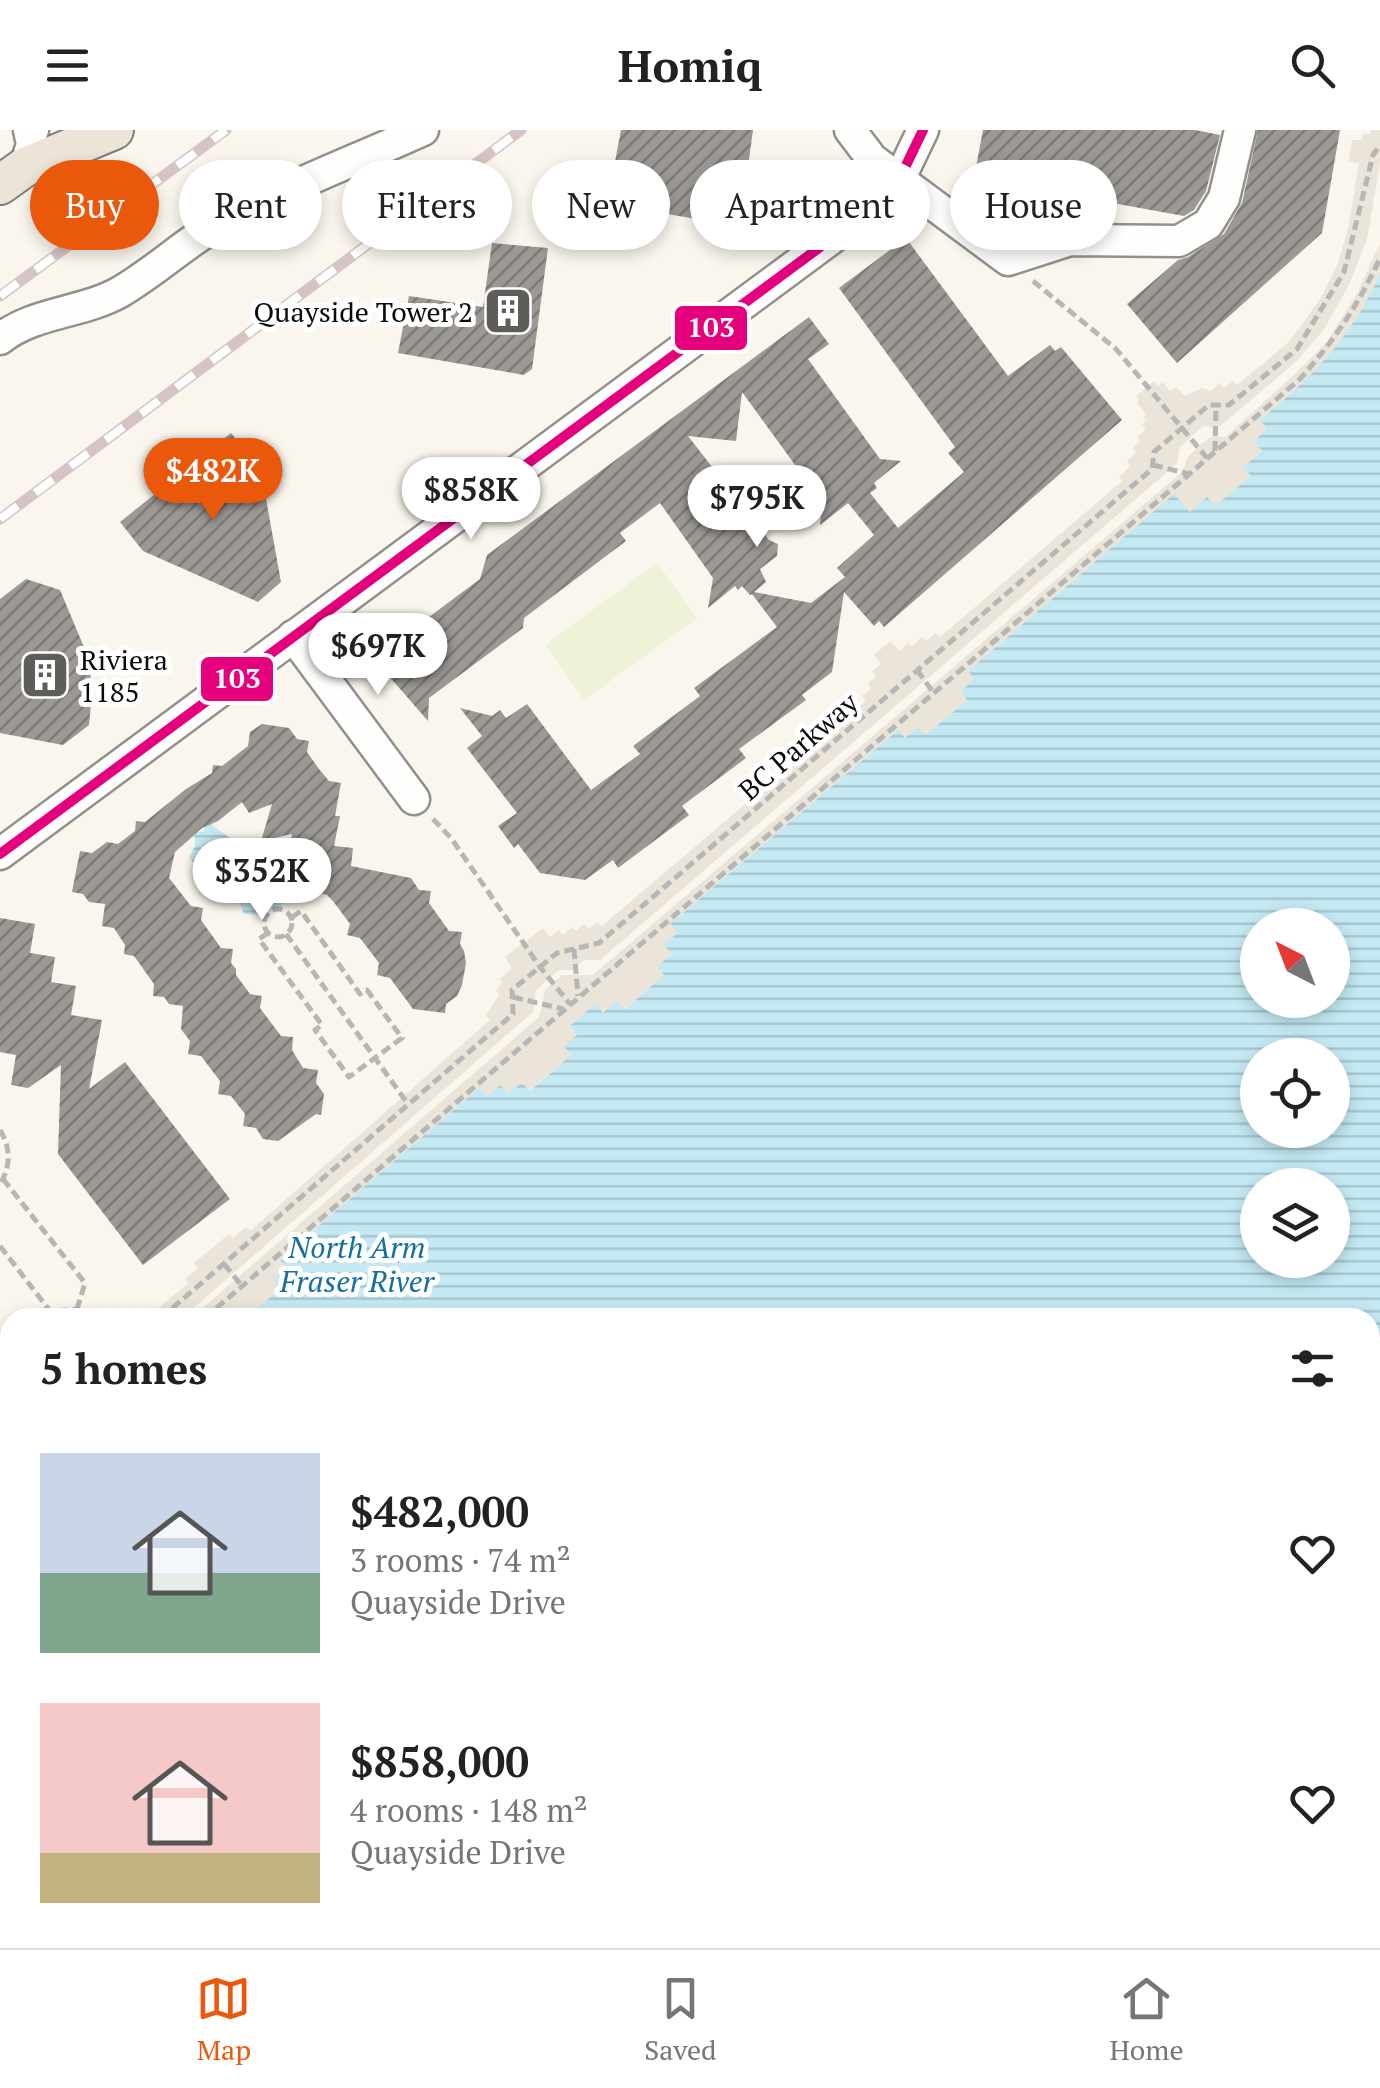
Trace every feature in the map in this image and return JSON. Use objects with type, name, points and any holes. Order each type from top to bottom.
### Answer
[{"type":"main road","points":[[13,176],[54,130]]},
{"type":"main road","points":[[13,176],[114,130]]},
{"type":"street","points":[[13,176],[32,144],[31,130]]},
{"type":"street","points":[[0,339],[12,329],[122,291],[228,218],[424,130]]},
{"type":"street","points":[[850,130],[873,160]]},
{"type":"street","points":[[909,160],[923,130]]},
{"type":"street","points":[[930,203],[1008,260],[1070,240],[1179,241],[1208,224],[1224,198],[1240,130]]},
{"type":"street","points":[[0,854],[816,250]]},
{"type":"street","points":[[293,636],[414,798]]},
{"type":"path","name":"BC Parkway","points":[[173,1308],[513,1014],[512,990],[557,952],[600,943],[1152,469],[1154,452],[1209,405],[1228,405],[1298,349],[1344,272],[1373,155],[1380,146]]},
{"type":"path","points":[[217,1308],[1300,379],[1334,341],[1360,303],[1380,258]]},
{"type":"path","points":[[1008,260],[1116,349],[1208,458]]},
{"type":"path","points":[[1215,451],[1216,405]]},
{"type":"path","points":[[1153,465],[1189,474]]},
{"type":"path","points":[[917,670],[934,692]]},
{"type":"path","points":[[414,798],[451,838],[570,1004]]},
{"type":"path","points":[[282,910],[291,918],[286,934],[276,937],[268,933],[264,919],[270,911],[282,910]]},
{"type":"path","points":[[268,933],[259,939],[322,1025],[316,1030],[349,1076],[402,1038],[367,990],[360,994],[301,911],[291,918]]},
{"type":"path","points":[[286,934],[408,1104]]},
{"type":"path","points":[[574,949],[578,997]]},
{"type":"path","points":[[512,997],[564,1009]]},
{"type":"path","points":[[0,1130],[8,1149],[2,1181],[85,1283],[79,1308]]},
{"type":"path","points":[[0,1246],[48,1308]]},
{"type":"path","points":[[224,1264],[242,1286]]},
{"type":"green space","points":[[657,563],[697,618],[584,700],[545,645]]},
{"type":"shaded area","points":[[1371,130],[1380,130],[1380,163],[1367,239],[1349,285],[1324,329],[1298,360],[1219,427],[1203,426],[1180,447],[1177,464],[600,960],[584,960],[572,970],[559,970],[549,978],[536,990],[533,1012],[193,1308],[159,1308],[188,1283],[185,1279],[198,1268],[194,1263],[229,1234],[233,1238],[246,1227],[250,1231],[490,1020],[486,1015],[499,995],[496,990],[503,982],[500,979],[512,968],[505,957],[543,928],[550,937],[559,930],[563,935],[572,927],[576,931],[584,924],[589,929],[597,922],[602,926],[866,701],[862,696],[876,676],[872,671],[881,664],[874,655],[890,641],[900,651],[922,637],[926,641],[935,633],[940,637],[1122,481],[1119,477],[1130,466],[1127,461],[1136,453],[1133,449],[1140,441],[1137,437],[1146,429],[1142,425],[1146,414],[1136,396],[1154,381],[1158,386],[1163,382],[1170,391],[1176,387],[1185,396],[1202,388],[1211,391],[1219,383],[1224,388],[1233,381],[1237,385],[1288,343],[1321,298],[1338,263],[1359,163],[1349,161],[1352,140],[1362,140],[1363,134],[1370,134]]},
{"type":"shaded area","points":[[1380,244],[1380,274],[1342,343],[1305,383],[1260,420],[1268,429],[1262,450],[1244,467],[1251,476],[1215,507],[1190,512],[1173,495],[968,671],[974,679],[961,691],[968,699],[926,735],[905,738],[897,731],[670,924],[677,933],[665,975],[624,1009],[570,1026],[577,1035],[571,1055],[529,1091],[487,1096],[479,1088],[280,1259],[288,1268],[281,1289],[258,1308],[203,1308],[540,1016],[545,990],[562,975],[593,975],[1182,472],[1187,458],[1198,447],[1211,436],[1225,437],[1327,342],[1357,293]]},
{"type":"water","name":"North Arm Fraser River","points":[[1380,274],[1380,1308],[258,1308],[280,1289],[273,1280],[287,1268],[280,1259],[479,1088],[487,1096],[500,1085],[508,1094],[522,1083],[530,1091],[571,1055],[564,1046],[577,1035],[570,1026],[595,1004],[603,1013],[617,1001],[625,1009],[664,975],[658,966],[672,954],[664,945],[677,933],[670,924],[898,730],[905,738],[918,727],[926,735],[967,700],[961,691],[974,679],[968,671],[1174,494],[1190,512],[1207,497],[1215,506],[1251,476],[1243,467],[1262,451],[1254,441],[1267,429],[1260,420],[1297,388],[1344,337]]},
{"type":"water","points":[[207,821],[239,845],[237,860],[249,879],[258,874],[283,903],[280,909],[266,908],[260,915],[244,914],[236,893],[222,877],[213,884],[189,857],[195,846],[194,832],[203,832]]},
{"type":"building","points":[[621,130],[753,130],[749,160],[690,160],[690,218],[670,214],[670,160],[615,160]]},
{"type":"building","points":[[983,130],[1195,130],[1220,135],[1206,191],[1194,210],[1184,216],[1117,204],[1117,160],[977,160]]},
{"type":"building","points":[[1258,130],[1340,130],[1322,233],[1177,363],[1127,304],[1178,260],[1224,234],[1242,203]]},
{"type":"building","name":"Quayside Tower 2","points":[[512,245],[548,250],[532,369],[524,375],[398,353],[409,296],[483,307],[491,250],[512,250]]},
{"type":"building","points":[[890,250],[915,250],[1008,376],[1050,345],[1055,351],[1061,347],[1122,420],[884,627],[879,621],[874,626],[844,592],[832,672],[802,695],[806,700],[739,749],[746,758],[682,806],[689,815],[618,868],[613,860],[585,880],[540,873],[498,826],[517,813],[467,748],[482,736],[460,708],[492,716],[500,710],[506,718],[527,704],[591,790],[640,754],[633,746],[700,696],[694,688],[777,627],[752,594],[735,586],[708,608],[713,578],[660,503],[620,533],[626,541],[524,618],[523,628],[429,698],[428,721],[381,667],[385,664],[374,649],[379,623],[394,643],[480,579],[487,555],[809,317],[829,344],[808,359],[880,459],[901,461],[874,483],[877,488],[870,493],[898,528],[964,472],[948,453],[955,447],[839,288]],"holes":[[[742,392],[822,502],[820,525],[848,503],[874,535],[837,568],[845,577],[811,603],[754,592],[766,582],[760,569],[777,556],[778,544],[769,540],[688,436],[736,441]]]},
{"type":"building","points":[[231,433],[261,471],[281,582],[258,602],[143,551],[120,522]]},
{"type":"building","name":"Riviera 1185","points":[[26,579],[60,590],[89,659],[89,725],[63,745],[0,733],[0,599]]},
{"type":"building","points":[[262,724],[289,728],[297,739],[309,741],[307,752],[319,769],[329,781],[341,783],[334,846],[353,848],[351,866],[411,878],[419,890],[431,891],[429,903],[449,931],[462,932],[460,944],[466,963],[462,985],[457,996],[446,1004],[445,1013],[413,1009],[390,978],[377,975],[379,963],[360,938],[347,935],[350,924],[333,901],[316,892],[320,873],[302,872],[296,865],[286,864],[292,834],[261,841],[272,804],[249,813],[242,802],[202,828],[175,852],[169,878],[191,906],[203,908],[201,920],[221,948],[233,949],[231,963],[236,975],[250,994],[262,996],[260,1008],[281,1036],[293,1037],[292,1050],[303,1068],[318,1070],[316,1083],[324,1094],[321,1115],[316,1114],[278,1141],[263,1139],[256,1128],[243,1126],[245,1114],[231,1096],[218,1094],[220,1081],[201,1056],[188,1054],[190,1041],[181,1029],[183,1006],[153,996],[154,984],[134,956],[124,954],[125,945],[114,928],[102,926],[105,904],[89,902],[83,894],[72,892],[80,851],[92,853],[107,842],[118,844],[135,831],[136,821],[145,822],[212,773],[213,765],[222,766],[248,746],[250,732]]},
{"type":"building","points":[[0,918],[35,924],[30,953],[55,957],[51,982],[76,986],[71,1015],[102,1020],[89,1089],[125,1062],[230,1199],[143,1265],[58,1154],[61,1065],[28,1088],[11,1085],[16,1055],[0,1052]]},
{"type":"railway","points":[[0,296],[226,130]]},
{"type":"railway","points":[[0,519],[521,130]]},
{"type":"transit line","name":"103","points":[[0,854],[862,216],[899,180],[923,130]]},
{"type":"place","name":"Quayside Tower 2","points":[[508,311]]},
{"type":"place","name":"Riviera 1185","points":[[45,675]]}]
